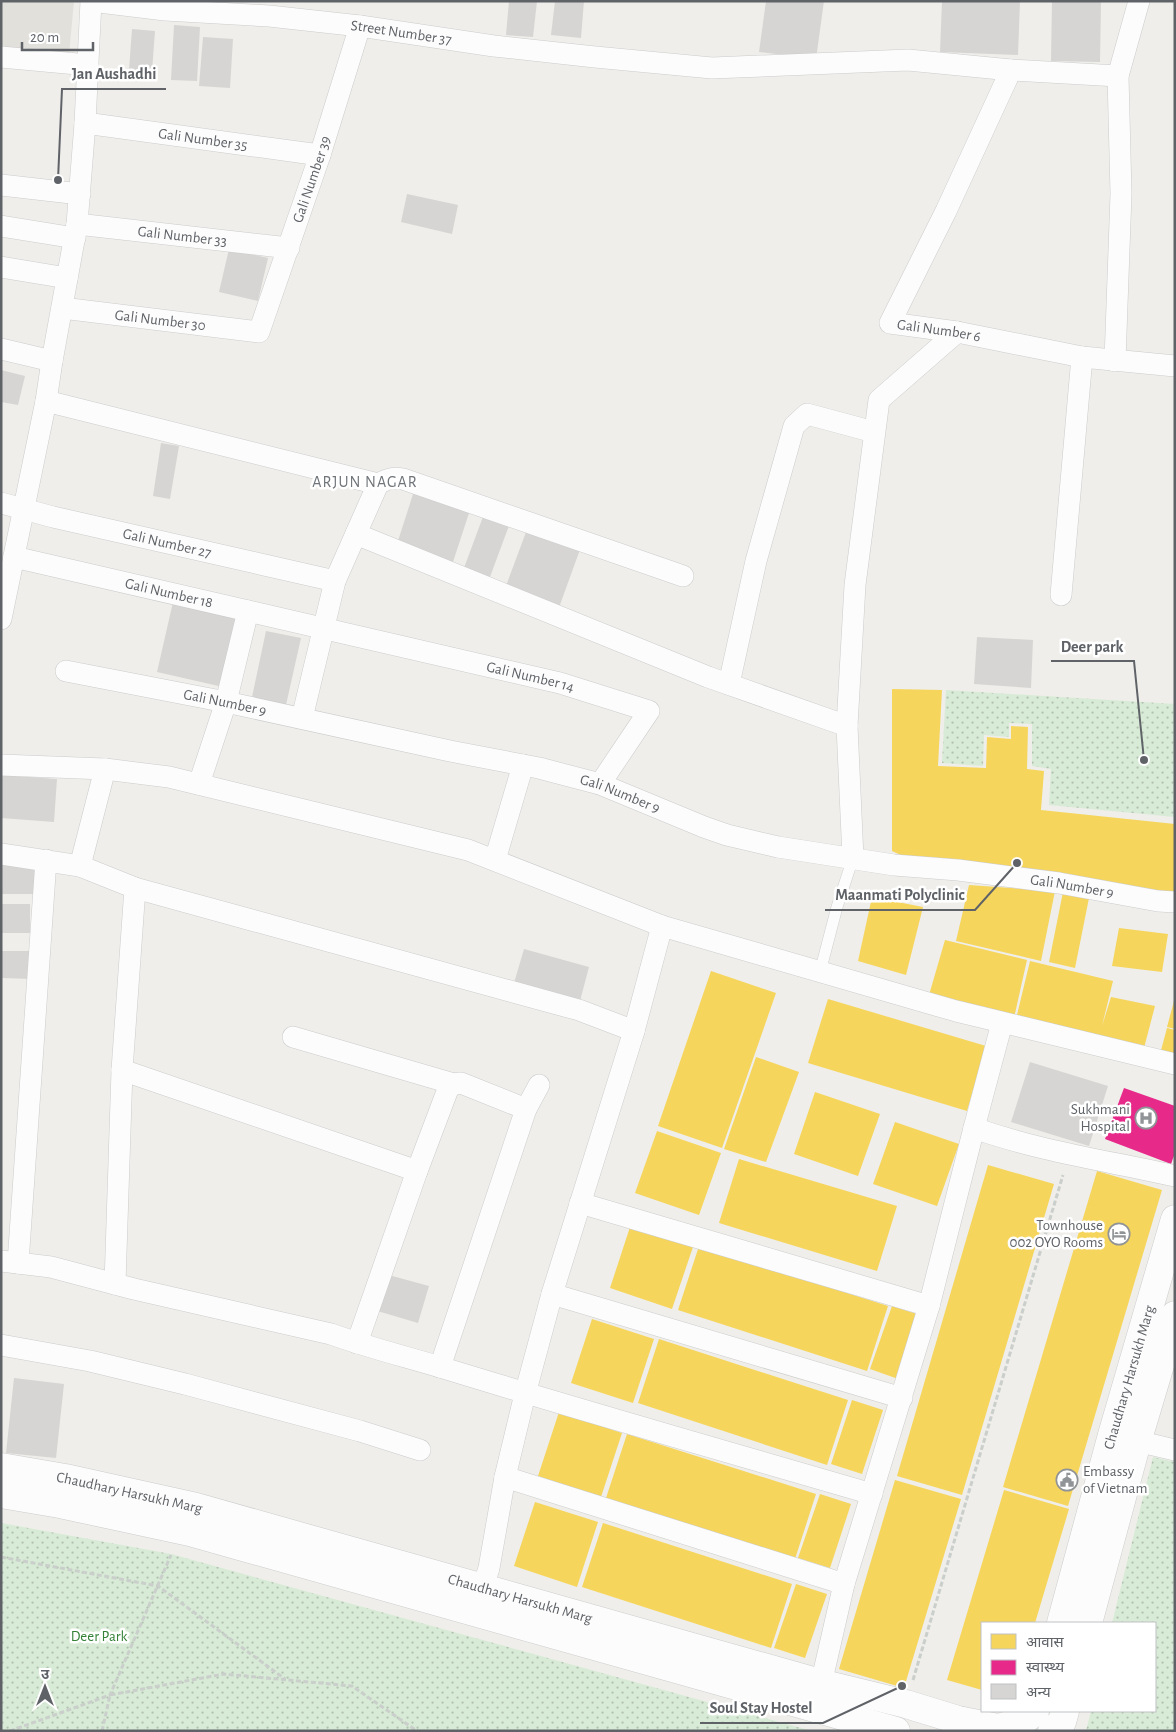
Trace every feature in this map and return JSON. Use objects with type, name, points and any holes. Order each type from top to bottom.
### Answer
[{"type":"street","points":[[1,619],[46,401],[76,231],[85,123],[91,1]]},
{"type":"street","name":"Street Number 37","points":[[91,1],[165,10],[269,16],[360,26],[503,47],[595,58],[712,68],[908,60],[1011,70],[1118,76]]},
{"type":"street","points":[[1115,360],[1121,194],[1118,76],[1139,1]]},
{"type":"street","name":"Gali Number 39","points":[[259,332],[289,248],[360,26]]},
{"type":"street","points":[[1,57],[88,65]]},
{"type":"street","name":"Gali Number 6","points":[[1011,70],[946,211],[890,323],[957,332],[1082,357],[1175,366]]},
{"type":"street","name":"Gali Number 35","points":[[85,123],[320,154]]},
{"type":"street","points":[[1,185],[80,194]]},
{"type":"street","name":"Gali Number 33","points":[[1,226],[289,248]]},
{"type":"street","points":[[1,267],[67,278]]},
{"type":"street","name":"Gali Number 30","points":[[62,308],[259,332]]},
{"type":"street","points":[[853,858],[847,726],[855,585],[879,400],[957,332]]},
{"type":"street","points":[[1,348],[52,360]]},
{"type":"street","points":[[1061,594],[1082,357]]},
{"type":"street","points":[[46,401],[378,484]]},
{"type":"street","points":[[729,684],[756,561],[794,426],[807,414],[874,432]]},
{"type":"street","points":[[302,718],[335,582],[378,484],[387,479],[395,477],[403,479],[683,576]]},
{"type":"street","name":"Gali Number 27","points":[[1,503],[335,582]]},
{"type":"street","points":[[356,534],[729,684],[847,726]]},
{"type":"street","name":"Gali Number 18","points":[[14,557],[324,628]]},
{"type":"street","points":[[199,784],[226,702],[248,611]]},
{"type":"street","name":"Gali Number 14","points":[[324,628],[560,683],[649,710],[600,784]]},
{"type":"street","name":"Gali Number 9","points":[[66,672],[226,702],[523,765],[600,784],[704,827],[727,835],[778,847],[894,865],[958,870],[1031,880],[1158,901],[1175,902]]},
{"type":"street","points":[[1,765],[105,769],[169,777],[468,850],[662,926],[1002,1023],[1175,1064]]},
{"type":"street","points":[[495,860],[523,765]]},
{"type":"street","points":[[80,866],[105,769]]},
{"type":"street","points":[[1,854],[80,866],[135,888],[579,1010],[634,1031]]},
{"type":"street","points":[[46,860],[10,1262],[50,1267],[331,1334],[358,1344],[525,1394],[872,1494]]},
{"type":"street","points":[[115,1284],[122,1070],[135,888]]},
{"type":"street","points":[[475,1614],[489,1568],[505,1477],[552,1294],[634,1031],[662,926]]},
{"type":"street","points":[[813,1708],[824,1671],[844,1584],[930,1306],[1002,1023]]},
{"type":"street","points":[[293,1037],[454,1084],[460,1083],[526,1110]]},
{"type":"street","points":[[122,1070],[417,1171]]},
{"type":"street","points":[[358,1344],[417,1171],[448,1089],[454,1084]]},
{"type":"street","points":[[440,1367],[526,1110],[539,1085]]},
{"type":"street","points":[[974,1128],[996,1136],[1175,1176]]},
{"type":"street","points":[[580,1203],[930,1306]]},
{"type":"street","name":"Chaudhary Harsukh Marg","points":[[1061,1622],[1112,1435],[1175,1219]]},
{"type":"street","points":[[552,1294],[902,1398]]},
{"type":"street","name":"Chaudhary Harsukh Marg","points":[[1088,1622],[1175,1315]]},
{"type":"street","points":[[1,1345],[90,1361],[185,1384],[360,1431],[420,1450]]},
{"type":"street","points":[[1112,1435],[1175,1450]]},
{"type":"street","name":"Chaudhary Harsukh Marg","points":[[1,1467],[65,1478],[196,1507],[820,1683],[906,1704],[958,1720],[998,1728],[1031,1721]]},
{"type":"street","points":[[505,1477],[844,1584]]},
{"type":"street","name":"Chaudhary Harsukh Marg","points":[[1,1494],[60,1504],[180,1530],[896,1731]]},
{"type":"street","points":[[1052,1731],[1062,1722],[1065,1712]]},
{"type":"lane","points":[[820,972],[837,907],[853,858]]},
{"type":"path","points":[[906,1704],[1070,1153]]},
{"type":"path","points":[[102,1731],[110,1695],[158,1586],[180,1530]]},
{"type":"path","points":[[1,1557],[158,1586],[285,1680]]},
{"type":"path","points":[[10,1731],[110,1695],[224,1674],[352,1686],[417,1731]]},
{"type":"shaded area","points":[[1,1],[74,1],[69,54],[1,47]]},
{"type":"green space","points":[[946,690],[1175,704],[1175,817],[1049,805],[1051,769],[1032,766],[1032,724],[1009,723],[1009,737],[984,735],[983,766],[942,763]]},
{"type":"green space","points":[[1153,1457],[1175,1462],[1175,1731],[1086,1731],[1091,1712],[1156,1712],[1156,1622],[1112,1622]]},
{"type":"green space","name":"Deer Park","points":[[1,1523],[171,1554],[812,1731],[1,1731]]},
{"type":"building: आवास","points":[[892,689],[942,690],[938,766],[986,768],[987,737],[1011,739],[1011,726],[1028,727],[1027,769],[1044,771],[1041,810],[1175,824],[1175,896],[905,857],[892,851]]},
{"type":"building: आवास","points":[[969,885],[1055,891],[1041,961],[956,941]]},
{"type":"building: आवास","points":[[1063,892],[1089,898],[1075,968],[1049,962]]},
{"type":"building: आवास","points":[[872,897],[923,907],[906,975],[858,961]]},
{"type":"building: आवास","points":[[1119,928],[1168,934],[1162,972],[1112,966]]},
{"type":"building: आवास","points":[[945,940],[1027,960],[1014,1018],[929,995]]},
{"type":"building: आवास","points":[[1030,961],[1113,981],[1102,1026],[1111,997],[1155,1006],[1144,1048],[1016,1019]]},
{"type":"building: आवास","points":[[711,971],[776,993],[722,1148],[658,1126]]},
{"type":"building: आवास","points":[[828,999],[986,1046],[967,1111],[808,1063]]},
{"type":"building: आवास","points":[[1175,1002],[1175,1029],[1167,1027]]},
{"type":"building: आवास","points":[[1167,1028],[1175,1030],[1175,1058],[1160,1054]]},
{"type":"building: आवास","points":[[756,1057],[799,1072],[766,1162],[724,1149]]},
{"type":"building: आवास","points":[[815,1092],[880,1114],[858,1176],[794,1154]]},
{"type":"building: आवास","points":[[895,1122],[959,1144],[937,1206],[873,1184]]},
{"type":"building: आवास","points":[[657,1131],[721,1153],[699,1215],[635,1193]]},
{"type":"building: आवास","points":[[739,1159],[897,1206],[877,1271],[719,1223]]},
{"type":"building: आवास","points":[[988,1165],[1054,1184],[962,1495],[897,1476]]},
{"type":"building: आवास","points":[[1097,1171],[1162,1190],[1068,1506],[1003,1487]]},
{"type":"building: आवास","points":[[631,1224],[694,1244],[672,1309],[610,1288]]},
{"type":"building: आवास","points":[[699,1246],[888,1306],[867,1371],[678,1310]]},
{"type":"building: आवास","points":[[892,1306],[923,1316],[901,1380],[870,1369]]},
{"type":"building: आवास","points":[[592,1319],[654,1339],[633,1403],[571,1383]]},
{"type":"building: आवास","points":[[659,1339],[848,1400],[827,1465],[638,1403]]},
{"type":"building: आवास","points":[[852,1400],[883,1410],[862,1474],[831,1464]]},
{"type":"building: आवास","points":[[559,1412],[622,1433],[601,1497],[538,1476]]},
{"type":"building: आवास","points":[[627,1434],[816,1494],[795,1559],[606,1498]]},
{"type":"building: आवास","points":[[895,1480],[961,1499],[904,1688],[839,1669]]},
{"type":"building: आवास","points":[[1004,1490],[1069,1509],[1035,1622],[981,1622],[981,1690],[947,1680]]},
{"type":"building: आवास","points":[[820,1494],[851,1504],[830,1568],[798,1558]]},
{"type":"building: आवास","points":[[535,1502],[598,1522],[577,1587],[514,1566]]},
{"type":"building: आवास","points":[[603,1523],[792,1584],[771,1648],[582,1587]]},
{"type":"building: आवास","points":[[796,1584],[827,1594],[805,1658],[774,1648]]},
{"type":"building: स्वास्थ्य","points":[[1124,1088],[1175,1106],[1175,1153],[1171,1164],[1105,1139]]},
{"type":"building: अन्य","points":[[509,1],[537,1],[533,37],[506,35]]},
{"type":"building: अन्य","points":[[555,1],[584,1],[581,38],[551,35]]},
{"type":"building: अन्य","points":[[766,1],[824,1],[816,59],[759,52]]},
{"type":"building: अन्य","points":[[942,1],[1020,1],[1018,55],[940,52]]},
{"type":"building: अन्य","points":[[1052,1],[1101,1],[1100,62],[1051,61]]},
{"type":"building: अन्य","points":[[174,25],[200,27],[197,81],[171,80]]},
{"type":"building: अन्य","points":[[132,29],[155,31],[152,71],[129,70]]},
{"type":"building: अन्य","points":[[203,37],[233,39],[230,88],[199,86]]},
{"type":"building: अन्य","points":[[407,194],[458,205],[452,234],[401,222]]},
{"type":"building: अन्य","points":[[229,249],[268,258],[258,301],[219,292]]},
{"type":"building: अन्य","points":[[1,370],[25,376],[18,405],[1,402]]},
{"type":"building: अन्य","points":[[161,443],[179,446],[170,499],[153,496]]},
{"type":"building: अन्य","points":[[415,488],[471,507],[452,565],[396,547]]},
{"type":"building: अन्य","points":[[484,514],[510,523],[487,585],[461,576]]},
{"type":"building: अन्य","points":[[529,524],[582,544],[557,613],[503,594]]},
{"type":"building: अन्य","points":[[173,602],[239,617],[223,687],[157,672]]},
{"type":"building: अन्य","points":[[266,631],[301,638],[286,705],[252,697]]},
{"type":"building: अन्य","points":[[977,637],[1033,640],[1031,688],[974,684]]},
{"type":"building: अन्य","points":[[1,775],[57,779],[54,822],[1,818]]},
{"type":"building: अन्य","points":[[1,861],[37,862],[37,894],[1,894]]},
{"type":"building: अन्य","points":[[1,904],[30,904],[30,933],[1,933]]},
{"type":"building: अन्य","points":[[524,949],[589,967],[580,1001],[514,983]]},
{"type":"building: अन्य","points":[[1,951],[32,951],[32,979],[1,978]]},
{"type":"building: अन्य","points":[[1030,1062],[1108,1086],[1089,1146],[1011,1122]]},
{"type":"building: अन्य","points":[[385,1274],[429,1286],[418,1323],[374,1310]]},
{"type":"building: अन्य","points":[[14,1378],[64,1384],[56,1458],[6,1453]]},
{"type":"place","name":"Jan Aushadhi","points":[[58,180]]},
{"type":"place","name":"Deer park","points":[[1144,760]]},
{"type":"place","name":"Maanmati Polyclinic","points":[[1017,863]]},
{"type":"place","name":"Sukhmani Hospital","points":[[1146,1118]]},
{"type":"place","name":"Townhouse 002 OYO Rooms","points":[[1119,1234]]},
{"type":"place","name":"Embassy of Vietnam","points":[[1067,1480]]},
{"type":"place","name":"Soul Stay Hostel","points":[[902,1686]]},
{"type":"district","name":"ARJUN NAGAR","points":[[365,482]]}]
